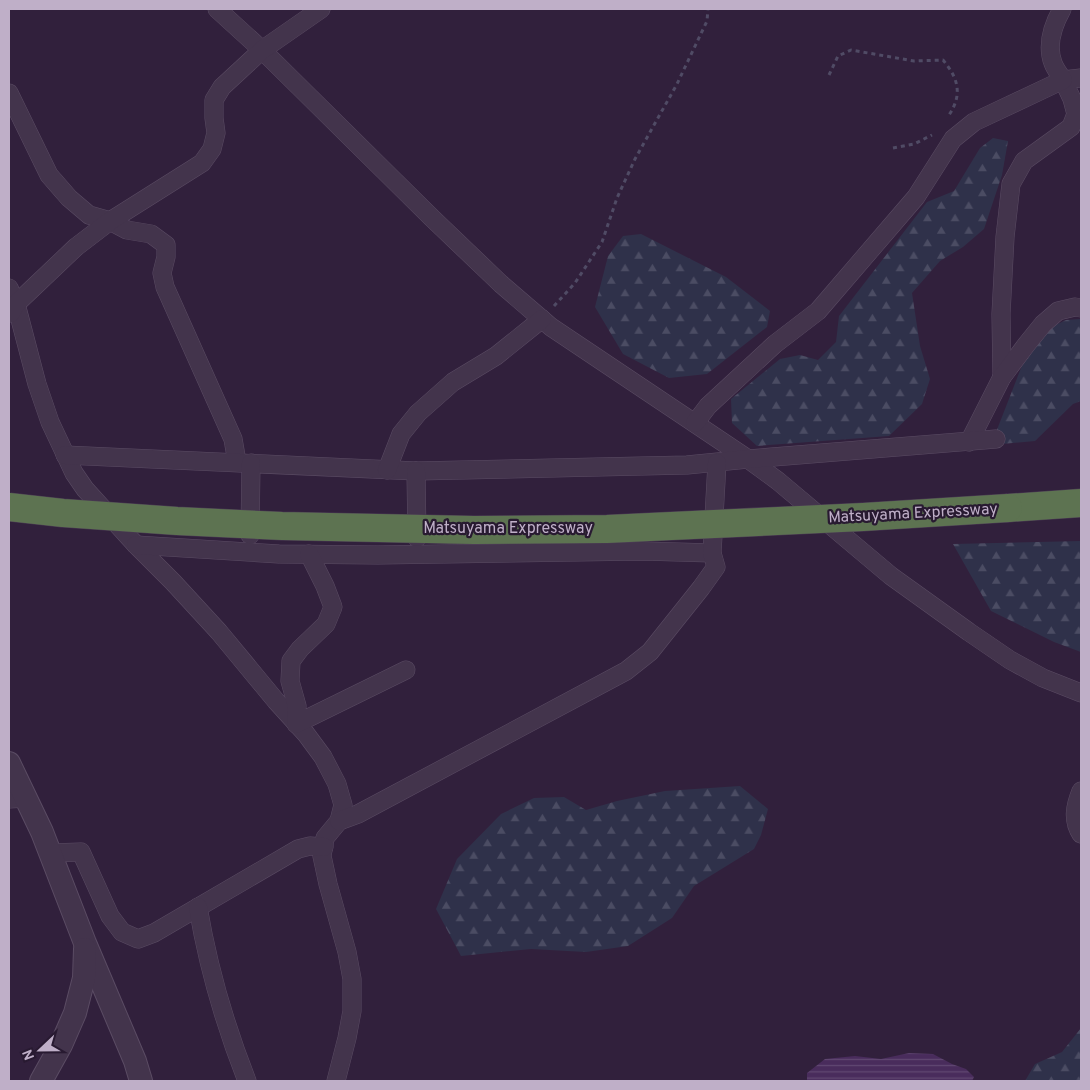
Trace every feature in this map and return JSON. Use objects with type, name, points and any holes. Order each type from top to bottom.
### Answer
[{"type":"highway","name":"Matsuyama Expressway","points":[[9,507],[63,513],[254,524],[474,530],[616,529],[863,517],[1081,503]]},
{"type":"street","points":[[217,9],[262,50],[501,284],[551,327],[748,459],[778,481],[892,576],[969,632],[1010,660],[1043,678],[1081,693]]},
{"type":"street","points":[[321,9],[262,50],[222,87],[214,100],[216,133],[212,149],[202,163],[110,221],[76,247],[11,303],[50,422],[74,473],[85,489],[136,545],[219,632],[323,757],[337,784],[343,805],[339,821],[325,838],[322,856],[347,952],[352,979],[352,1011],[336,1081]]},
{"type":"street","points":[[1002,378],[1002,304],[1005,237],[1011,184],[1024,161],[1071,127],[1076,114],[1072,99],[1053,63],[1050,49],[1051,38],[1062,9]]},
{"type":"street","points":[[695,423],[708,406],[775,344],[818,311],[916,197],[953,139],[974,122],[1063,80],[1081,78]]},
{"type":"street","points":[[9,93],[49,175],[69,198],[89,215],[110,221],[127,230],[151,234],[166,244],[166,257],[162,273],[165,287],[244,463],[250,552]]},
{"type":"street","points":[[969,442],[1002,378],[1043,324],[1058,311],[1081,308]]},
{"type":"street","points":[[387,470],[401,434],[418,413],[454,382],[496,356],[542,319]]},
{"type":"street","points":[[65,455],[416,471],[687,465],[996,439]]},
{"type":"street","points":[[339,821],[358,814],[626,672],[650,652],[716,567],[712,553],[717,463]]},
{"type":"street","points":[[416,471],[417,554]]},
{"type":"street","points":[[136,545],[278,554],[643,551],[712,553]]},
{"type":"street","points":[[296,724],[297,706],[290,681],[291,661],[300,649],[326,624],[333,607],[309,554]]},
{"type":"street","points":[[296,724],[406,670]]},
{"type":"street","points":[[9,763],[18,799],[42,832],[142,1081]]},
{"type":"street","points":[[1081,791],[1074,816],[1081,834]]},
{"type":"street","points":[[50,853],[81,852],[110,916],[122,932],[138,939],[154,933],[298,848],[310,846],[324,847]]},
{"type":"street","points":[[198,907],[210,964],[224,1014],[234,1047],[248,1081]]},
{"type":"street","points":[[41,1081],[61,1045],[75,1013],[84,978],[86,943]]},
{"type":"path","points":[[542,319],[575,283],[602,242],[617,198],[635,159],[707,21],[708,9]]},
{"type":"path","points":[[829,76],[838,56],[850,50],[914,60],[943,60],[952,71],[958,88],[954,108],[944,123]]},
{"type":"path","points":[[893,148],[914,144],[939,131]]},
{"type":"green space","points":[[993,138],[1008,141],[1002,175],[984,229],[963,247],[940,261],[912,293],[920,346],[930,379],[922,404],[889,436],[757,446],[732,423],[731,399],[780,359],[800,355],[818,360],[836,342],[839,316],[927,202],[954,191],[980,148]]},
{"type":"green space","points":[[641,234],[726,277],[770,311],[767,327],[707,374],[669,378],[623,354],[595,307],[608,256],[623,236]]},
{"type":"green space","points":[[1081,319],[1081,401],[1073,404],[1035,441],[991,445],[1021,368],[1041,332],[1066,320]]},
{"type":"green space","points":[[1081,541],[1081,652],[1054,642],[991,611],[953,544]]},
{"type":"green space","points":[[740,786],[768,809],[761,835],[754,849],[694,886],[672,918],[628,946],[586,952],[531,949],[461,956],[436,909],[457,859],[501,814],[534,798],[564,797],[586,810],[617,801],[665,791]]},
{"type":"green space","points":[[1081,1028],[1081,1081],[1025,1081],[1035,1064],[1062,1052]]},
{"type":"shaded area","points":[[909,1053],[933,1054],[966,1069],[974,1077],[972,1081],[807,1081],[807,1073],[825,1059],[855,1056],[881,1059]]}]
